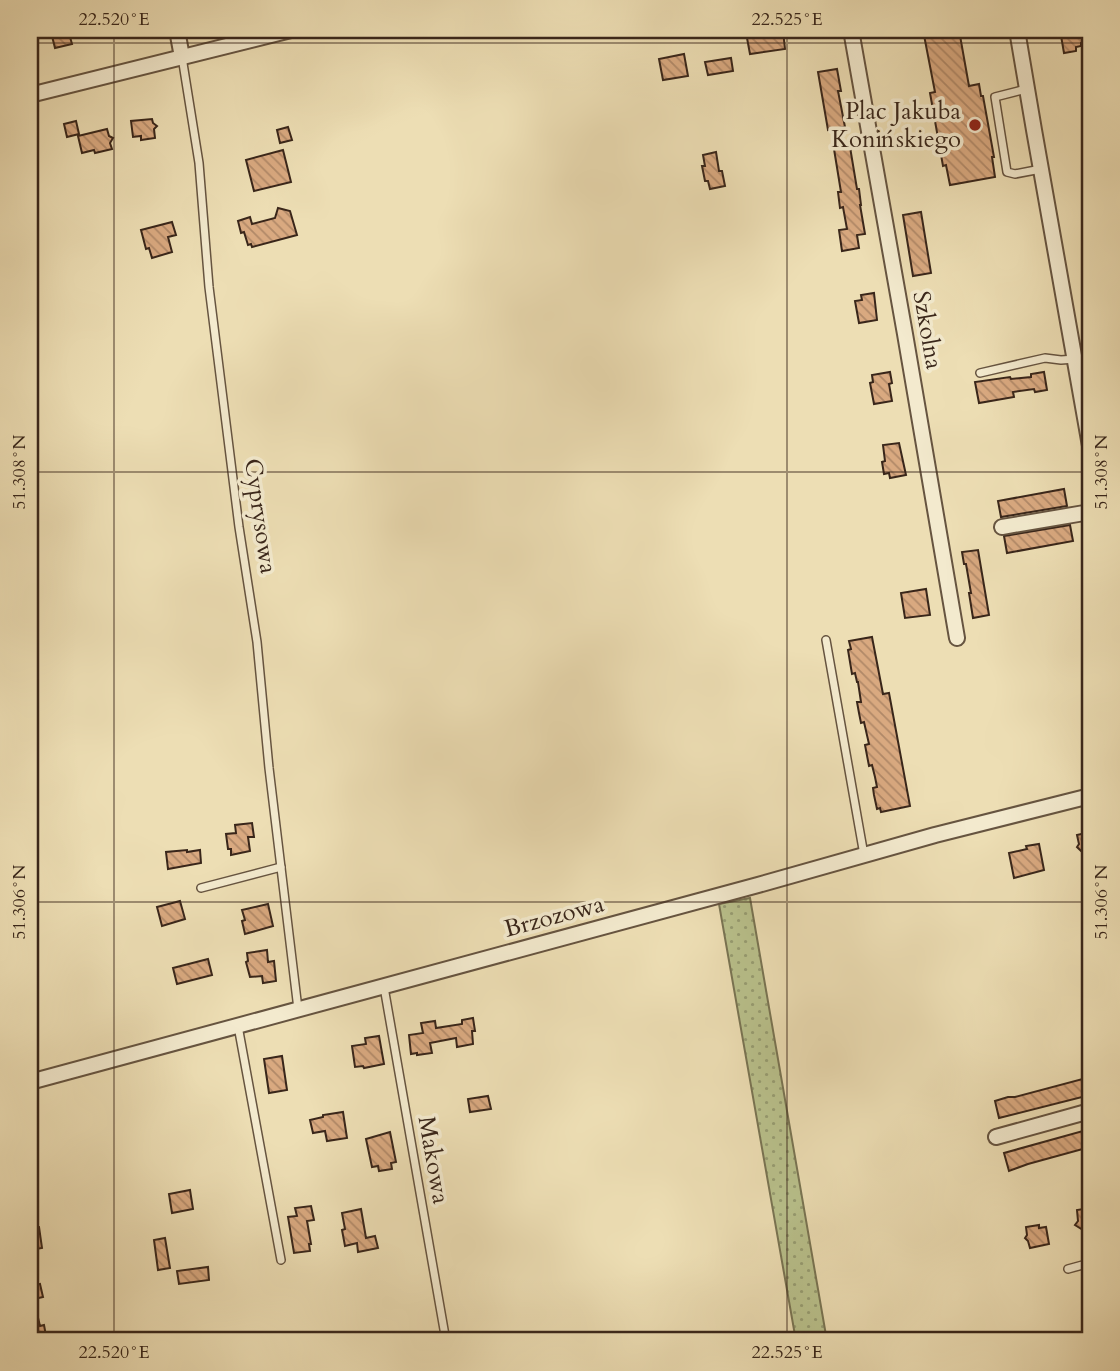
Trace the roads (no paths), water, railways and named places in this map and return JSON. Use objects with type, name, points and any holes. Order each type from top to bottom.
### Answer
[{"type":"street","name":"Cyprysowa","points":[[177,30],[182,57]]},
{"type":"street","points":[[30,95],[291,30]]},
{"type":"street","name":"Szkolna","points":[[850,30],[957,638]]},
{"type":"street","points":[[1017,30],[1090,446]]},
{"type":"street","points":[[1002,527],[1090,512]]},
{"type":"street","name":"Brzozowa","points":[[30,1082],[935,835],[1090,796]]},
{"type":"street","points":[[996,1137],[1090,1111]]},
{"type":"lane","name":"Cyprysowa","points":[[182,57],[199,163],[209,287],[239,527],[257,642],[298,1009]]},
{"type":"lane","points":[[1027,89],[995,97],[1007,172],[1015,174],[1041,169]]},
{"type":"lane","points":[[980,373],[1045,358],[1075,359]]},
{"type":"lane","points":[[826,640],[864,855]]},
{"type":"lane","points":[[201,888],[281,867]]},
{"type":"lane","name":"Makowa","points":[[384,986],[446,1341]]},
{"type":"lane","points":[[238,1026],[281,1260]]},
{"type":"lane","points":[[1068,1269],[1090,1263]]},
{"type":"place","name":"Plac Jakuba Konińskiego","points":[[975,125]]}]
